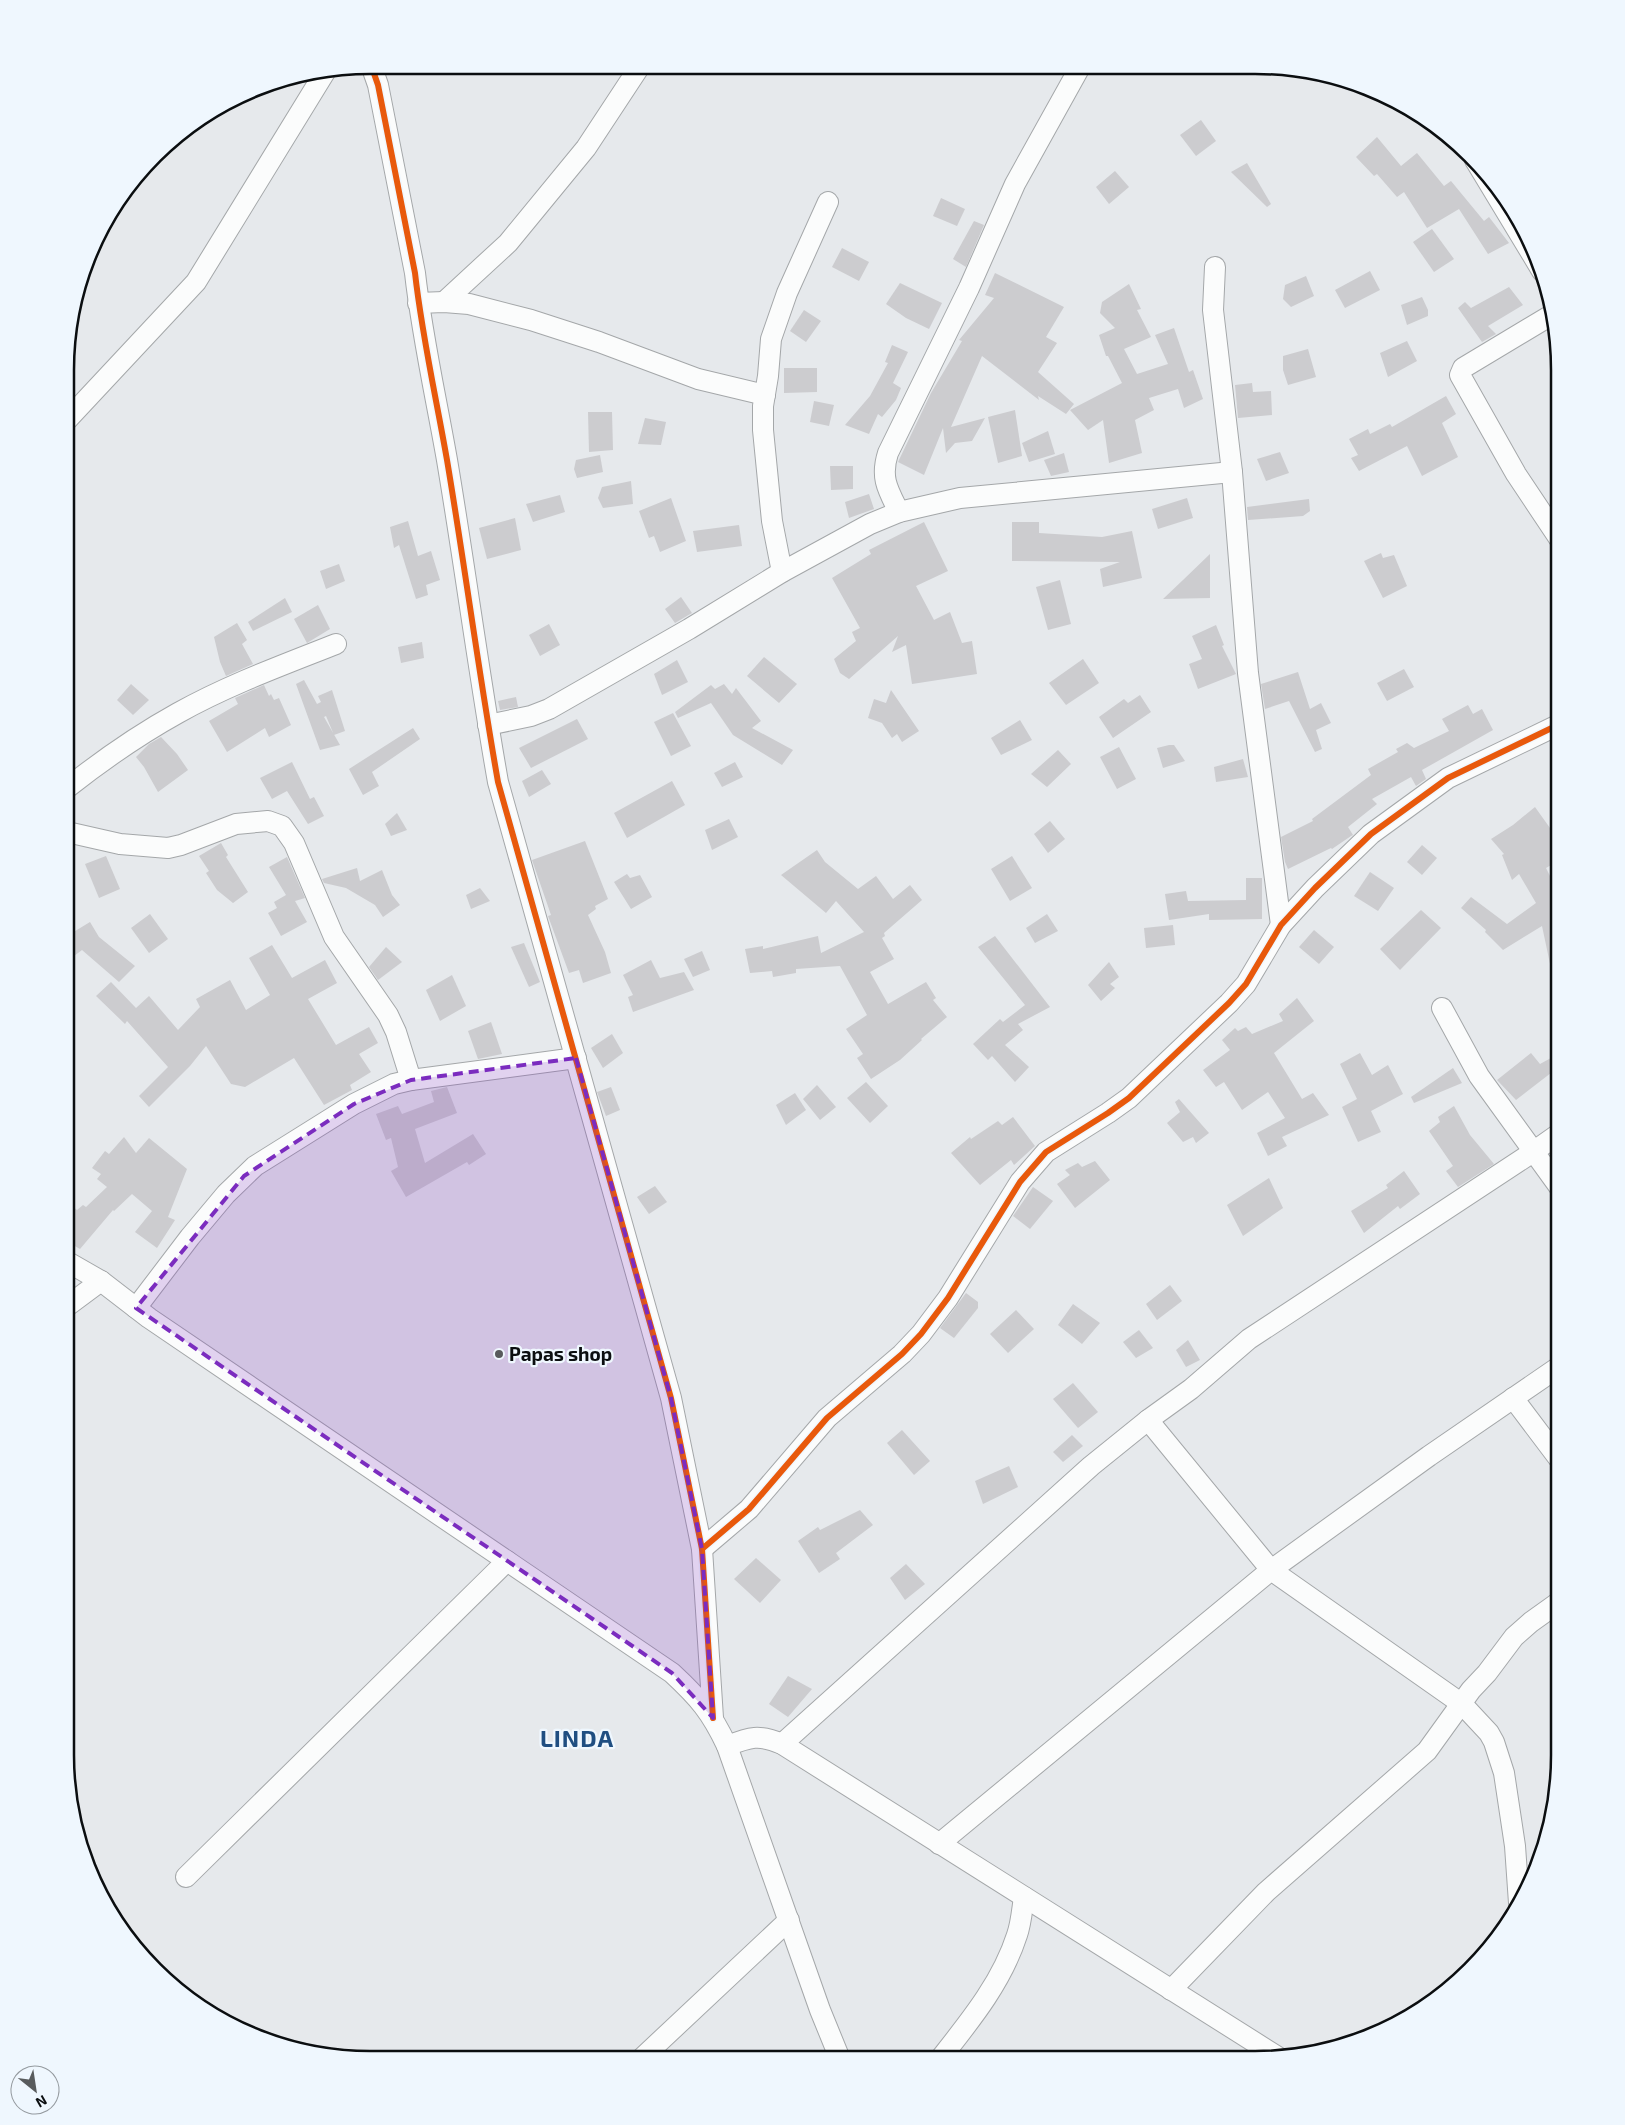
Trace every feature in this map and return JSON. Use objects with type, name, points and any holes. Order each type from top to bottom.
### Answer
[{"type":"street","points":[[374,74],[382,104],[415,273],[418,303],[447,461],[498,782],[671,1398],[702,1549],[713,1718]]},
{"type":"street","points":[[444,302],[493,258],[514,236],[586,148],[635,74]]},
{"type":"street","points":[[899,512],[886,484],[884,474],[888,453],[970,288],[1016,184],[1076,74]]},
{"type":"street","points":[[74,414],[196,282],[322,77]]},
{"type":"street","points":[[782,572],[766,473],[763,430],[773,330],[786,293],[828,202]]},
{"type":"street","points":[[1215,267],[1212,310],[1232,472],[1248,673],[1281,925]]},
{"type":"street","points":[[418,303],[444,302],[469,304],[531,320],[608,345],[698,378],[765,395]]},
{"type":"street","points":[[1547,318],[1463,368],[1460,373],[1462,381],[1516,474],[1551,526]]},
{"type":"street","points":[[488,725],[531,716],[549,708],[680,634],[782,572],[870,524],[899,512],[960,498],[1232,472]]},
{"type":"street","points":[[74,783],[94,767],[177,713],[253,677],[336,644]]},
{"type":"street","points":[[702,1549],[749,1509],[827,1418],[895,1360],[921,1334],[948,1298],[1020,1182],[1032,1166],[1046,1152],[1108,1113],[1128,1098],[1229,1002],[1246,984],[1281,925],[1314,888],[1371,834],[1420,798],[1456,774],[1551,728]]},
{"type":"street","points":[[74,834],[120,844],[168,848],[181,846],[236,824],[268,821],[282,826],[294,843],[334,937],[388,1015],[396,1032],[411,1080]]},
{"type":"street","points":[[1442,1008],[1479,1076],[1551,1176]]},
{"type":"street","points":[[136,1308],[190,1237],[226,1194],[255,1166],[354,1104],[394,1084],[411,1080],[576,1058]]},
{"type":"street","points":[[782,1744],[1091,1466],[1191,1388],[1249,1339],[1551,1139]]},
{"type":"street","points":[[74,1266],[101,1282],[136,1308],[672,1673],[695,1694],[713,1718],[727,1746],[837,2051]]},
{"type":"street","points":[[74,1301],[101,1282]]},
{"type":"street","points":[[940,1844],[1271,1570],[1551,1372]]},
{"type":"street","points":[[1513,1398],[1551,1447]]},
{"type":"street","points":[[1148,1420],[1271,1570],[1462,1704],[1489,1733],[1494,1742],[1504,1773],[1518,1892]]},
{"type":"street","points":[[186,1876],[507,1561]]},
{"type":"street","points":[[1171,1990],[1266,1892],[1427,1750],[1514,1637],[1551,1608]]},
{"type":"street","points":[[727,1746],[750,1737],[762,1737],[782,1744],[1268,2051]]},
{"type":"street","points":[[946,2051],[993,1987],[1005,1964],[1018,1934],[1024,1897]]},
{"type":"street","points":[[649,2051],[789,1920]]},
{"type":"highlighted area","points":[[576,1058],[671,1398],[702,1549],[713,1718],[672,1673],[136,1308],[244,1176],[354,1104],[411,1080]]},
{"type":"building","points":[[1201,120],[1216,141],[1196,156],[1180,135]]},
{"type":"building","points":[[1377,137],[1401,166],[1417,153],[1444,186],[1451,181],[1484,221],[1489,217],[1509,243],[1488,254],[1459,209],[1427,228],[1404,192],[1397,197],[1377,174],[1374,176],[1356,157]]},
{"type":"building","points":[[1247,163],[1271,204],[1267,207],[1231,172]]},
{"type":"building","points":[[1115,171],[1129,187],[1109,204],[1096,187]]},
{"type":"building","points":[[941,198],[965,209],[957,226],[933,216]]},
{"type":"building","points":[[974,221],[984,225],[966,267],[953,259]]},
{"type":"building","points":[[1432,229],[1454,259],[1434,272],[1413,242]]},
{"type":"building","points":[[842,248],[869,262],[859,281],[832,267]]},
{"type":"building","points":[[1370,271],[1380,290],[1345,308],[1335,290]]},
{"type":"building","points":[[995,273],[1064,307],[1046,337],[1057,343],[1038,372],[1074,404],[1066,414],[1038,396],[1039,400],[982,356],[951,427],[985,418],[972,441],[955,443],[946,453],[943,428],[924,475],[898,462],[931,393],[962,341],[959,340],[994,298],[985,295]]},
{"type":"building","points":[[1306,276],[1314,296],[1291,307],[1283,299],[1285,285]]},
{"type":"building","points":[[900,283],[942,303],[929,329],[906,318],[886,304]]},
{"type":"building","points":[[1129,284],[1141,309],[1137,310],[1151,337],[1124,349],[1137,374],[1168,364],[1155,335],[1174,328],[1189,372],[1193,370],[1203,399],[1184,408],[1178,389],[1149,398],[1154,410],[1135,420],[1142,453],[1109,463],[1103,420],[1088,430],[1070,410],[1122,383],[1108,356],[1106,356],[1099,335],[1115,328],[1100,313],[1102,302]]},
{"type":"building","points":[[1509,287],[1523,305],[1488,326],[1496,334],[1482,342],[1458,308],[1465,302],[1471,308]]},
{"type":"building","points":[[1422,297],[1428,310],[1428,316],[1407,325],[1401,305]]},
{"type":"building","points":[[804,310],[821,321],[806,342],[790,331]]},
{"type":"building","points":[[1407,341],[1417,361],[1388,377],[1380,353]]},
{"type":"building","points":[[892,345],[908,352],[893,383],[901,388],[896,400],[882,417],[878,414],[869,434],[845,425],[870,396],[888,363],[885,362]]},
{"type":"building","points":[[1308,349],[1316,377],[1288,385],[1283,370],[1283,356]]},
{"type":"building","points":[[784,368],[817,368],[817,392],[784,393]]},
{"type":"building","points":[[1252,383],[1253,392],[1271,391],[1272,415],[1238,418],[1235,385]]},
{"type":"building","points":[[1446,396],[1456,414],[1442,423],[1458,457],[1422,476],[1407,446],[1359,471],[1351,458],[1358,455],[1349,439],[1368,429],[1370,434],[1390,424],[1392,427]]},
{"type":"building","points":[[814,401],[834,405],[829,426],[810,422]]},
{"type":"building","points":[[1015,410],[1022,456],[998,463],[988,417]]},
{"type":"building","points":[[588,412],[612,412],[613,450],[589,452]]},
{"type":"building","points":[[645,418],[666,422],[661,445],[638,444]]},
{"type":"building","points":[[1048,431],[1055,454],[1029,462],[1022,443]]},
{"type":"building","points":[[1280,452],[1289,473],[1266,481],[1257,459]]},
{"type":"building","points":[[1064,453],[1069,472],[1051,476],[1044,460]]},
{"type":"building","points":[[600,455],[603,472],[577,478],[574,469],[576,460]]},
{"type":"building","points":[[830,466],[853,466],[853,489],[831,490]]},
{"type":"building","points":[[631,481],[633,504],[603,508],[598,498],[602,487]]},
{"type":"building","points":[[869,494],[874,509],[849,518],[845,502]]},
{"type":"building","points":[[560,495],[565,512],[533,522],[526,504]]},
{"type":"building","points":[[671,498],[686,541],[660,552],[654,536],[649,538],[639,511]]},
{"type":"building","points":[[1187,498],[1193,518],[1158,529],[1152,509]]},
{"type":"building","points":[[1309,499],[1310,511],[1303,516],[1248,520],[1247,507]]},
{"type":"building","points":[[515,518],[521,550],[487,559],[479,528]]},
{"type":"building","points":[[408,521],[418,556],[431,551],[440,580],[426,585],[428,595],[416,599],[399,545],[394,548],[390,527]]},
{"type":"building","points":[[924,522],[948,571],[916,586],[934,620],[950,612],[962,643],[972,641],[977,674],[912,684],[906,645],[892,652],[898,636],[849,679],[840,673],[834,659],[856,641],[852,632],[860,628],[832,578],[871,554],[869,550]]},
{"type":"building","points":[[1012,522],[1039,522],[1039,533],[1102,537],[1132,531],[1142,578],[1103,587],[1100,569],[1120,562],[1012,561]]},
{"type":"building","points":[[739,525],[742,546],[697,552],[693,531]]},
{"type":"building","points":[[1381,553],[1383,558],[1394,555],[1407,586],[1383,598],[1364,561]]},
{"type":"building","points":[[1210,554],[1210,598],[1163,599],[1183,580]]},
{"type":"building","points":[[339,564],[345,581],[326,589],[320,571]]},
{"type":"building","points":[[1060,580],[1071,624],[1048,630],[1036,587]]},
{"type":"building","points":[[681,597],[692,613],[675,623],[665,609]]},
{"type":"building","points":[[285,598],[292,612],[253,631],[248,622]]},
{"type":"building","points":[[318,605],[330,629],[307,643],[294,619]]},
{"type":"building","points":[[237,623],[247,640],[242,644],[253,664],[226,676],[220,662],[214,637]]},
{"type":"building","points":[[549,624],[560,645],[540,656],[529,635]]},
{"type":"building","points":[[1216,625],[1224,645],[1222,646],[1236,674],[1198,689],[1189,664],[1202,659],[1192,636]]},
{"type":"building","points":[[422,642],[424,658],[401,663],[398,647]]},
{"type":"building","points":[[764,657],[797,684],[779,703],[747,676]]},
{"type":"building","points":[[1083,659],[1099,683],[1066,705],[1049,683]]},
{"type":"building","points":[[677,660],[688,682],[662,695],[654,674]]},
{"type":"building","points":[[1404,669],[1414,687],[1387,701],[1377,683]]},
{"type":"building","points":[[1298,672],[1310,709],[1321,703],[1331,723],[1316,730],[1322,749],[1315,752],[1289,701],[1265,709],[1261,684]]},
{"type":"building","points":[[304,680],[317,704],[321,702],[318,696],[332,690],[345,731],[334,735],[340,745],[320,750],[296,684]],"holes":[[[326,716],[333,733],[324,717]]]},
{"type":"building","points":[[131,684],[149,700],[133,715],[117,700]]},
{"type":"building","points":[[724,684],[732,694],[736,688],[761,721],[752,728],[793,750],[782,765],[733,735],[711,703],[678,718],[675,712],[711,685],[715,689]]},
{"type":"building","points":[[264,685],[269,696],[271,694],[274,700],[279,698],[291,725],[269,737],[265,728],[227,752],[209,721],[238,704],[235,698]]},
{"type":"building","points":[[891,690],[919,731],[902,742],[897,734],[892,738],[882,723],[868,718],[874,699],[886,703]]},
{"type":"building","points":[[1140,695],[1151,712],[1113,738],[1099,717],[1124,699],[1128,703]]},
{"type":"building","points":[[516,697],[518,707],[500,710],[498,701]]},
{"type":"building","points":[[1468,705],[1473,714],[1482,709],[1493,730],[1422,770],[1426,779],[1416,786],[1411,777],[1372,799],[1377,804],[1348,827],[1353,835],[1332,849],[1288,869],[1281,837],[1313,821],[1312,819],[1371,775],[1368,769],[1398,752],[1396,749],[1407,743],[1414,748],[1449,731],[1442,719]]},
{"type":"building","points":[[673,713],[691,746],[671,756],[654,722]]},
{"type":"building","points":[[577,719],[588,739],[531,768],[519,748]]},
{"type":"building","points":[[1020,720],[1032,740],[1001,755],[991,738]]},
{"type":"building","points":[[413,728],[420,739],[372,772],[379,786],[363,795],[349,769]]},
{"type":"building","points":[[161,737],[177,754],[188,770],[158,792],[136,757],[149,744]]},
{"type":"building","points":[[1174,745],[1185,761],[1163,768],[1157,748]]},
{"type":"building","points":[[1119,747],[1136,779],[1117,789],[1100,757]]},
{"type":"building","points":[[1058,750],[1071,764],[1047,787],[1031,774]]},
{"type":"building","points":[[1243,759],[1248,777],[1216,782],[1214,767]]},
{"type":"building","points":[[292,762],[310,799],[314,797],[324,816],[308,824],[287,791],[272,799],[260,778]]},
{"type":"building","points":[[735,762],[743,777],[722,787],[714,773]]},
{"type":"building","points":[[542,770],[551,784],[529,797],[522,781]]},
{"type":"building","points":[[672,781],[685,805],[627,838],[614,813]]},
{"type":"building","points":[[1535,807],[1551,829],[1551,865],[1546,868],[1551,878],[1551,969],[1542,926],[1503,950],[1485,932],[1486,930],[1461,908],[1471,897],[1507,924],[1536,903],[1519,874],[1512,880],[1502,855],[1504,854],[1491,839],[1513,825]]},
{"type":"building","points":[[397,813],[407,830],[391,836],[385,824]]},
{"type":"building","points":[[729,819],[738,837],[712,850],[705,830]]},
{"type":"building","points":[[1050,821],[1065,839],[1048,853],[1034,834]]},
{"type":"building","points":[[585,841],[608,899],[595,906],[596,909],[588,915],[605,952],[611,973],[583,983],[579,970],[569,973],[548,916],[551,915],[532,860]]},
{"type":"building","points":[[221,843],[228,855],[226,857],[248,892],[233,903],[217,890],[206,873],[209,871],[199,856]]},
{"type":"building","points":[[1422,845],[1437,858],[1422,875],[1407,862]]},
{"type":"building","points":[[817,850],[825,862],[858,889],[876,876],[893,899],[910,885],[922,900],[884,933],[885,936],[882,938],[894,959],[870,972],[888,1004],[926,982],[936,998],[933,1000],[947,1017],[900,1060],[871,1079],[857,1058],[863,1054],[846,1029],[867,1015],[840,966],[796,969],[796,973],[773,977],[772,971],[750,973],[745,949],[763,946],[763,949],[818,936],[821,953],[864,932],[836,901],[826,913],[781,875]]},
{"type":"building","points":[[106,856],[120,889],[99,898],[85,864]]},
{"type":"building","points":[[1012,856],[1032,888],[1010,901],[991,869]]},
{"type":"building","points":[[287,857],[305,898],[295,901],[307,922],[281,936],[268,913],[277,908],[274,902],[286,895],[269,867]]},
{"type":"building","points":[[357,868],[360,881],[382,870],[392,895],[400,905],[383,917],[375,905],[346,888],[324,883],[322,879]]},
{"type":"building","points":[[1370,872],[1394,888],[1378,911],[1354,896]]},
{"type":"building","points":[[627,874],[630,878],[640,875],[652,897],[631,909],[614,882]]},
{"type":"building","points":[[1246,878],[1262,878],[1262,919],[1209,920],[1209,914],[1169,920],[1165,894],[1186,891],[1188,901],[1246,900]]},
{"type":"building","points":[[480,888],[490,901],[471,909],[466,895]]},
{"type":"building","points":[[1421,910],[1441,928],[1400,970],[1380,949]]},
{"type":"building","points":[[150,914],[168,939],[149,953],[131,928]]},
{"type":"building","points":[[1047,914],[1058,931],[1035,943],[1026,928]]},
{"type":"building","points":[[90,922],[99,937],[135,966],[119,982],[82,950],[74,956],[74,932]]},
{"type":"building","points":[[1173,925],[1175,945],[1146,948],[1144,928]]},
{"type":"building","points":[[1314,930],[1334,947],[1319,964],[1299,947]]},
{"type":"building","points":[[995,936],[1050,1007],[1018,1024],[1023,1030],[1005,1045],[1029,1067],[1015,1082],[992,1056],[988,1060],[973,1044],[1000,1019],[1003,1022],[1025,1005],[978,947]]},
{"type":"building","points":[[524,943],[540,982],[529,987],[511,947]]},
{"type":"building","points":[[272,945],[292,978],[325,960],[337,983],[308,999],[336,1045],[369,1027],[378,1043],[359,1054],[371,1072],[350,1085],[352,1090],[324,1105],[294,1058],[245,1087],[231,1084],[206,1046],[190,1066],[149,1107],[139,1096],[168,1067],[127,1021],[125,1024],[96,996],[111,982],[136,1008],[149,996],[178,1030],[200,1007],[196,999],[230,980],[246,1010],[270,995],[249,958]]},
{"type":"building","points":[[386,947],[402,962],[378,980],[369,967]]},
{"type":"building","points":[[702,951],[710,970],[693,977],[684,959]]},
{"type":"building","points":[[651,960],[660,978],[684,972],[694,990],[633,1012],[628,997],[633,995],[623,975]]},
{"type":"building","points":[[1109,962],[1119,977],[1110,984],[1115,988],[1101,1001],[1088,985]]},
{"type":"building","points":[[452,975],[466,1006],[440,1021],[426,990]]},
{"type":"building","points":[[1297,998],[1314,1021],[1274,1053],[1302,1099],[1313,1093],[1329,1115],[1282,1137],[1287,1146],[1268,1156],[1257,1133],[1285,1118],[1268,1092],[1242,1110],[1224,1082],[1216,1087],[1203,1070],[1230,1050],[1222,1040],[1235,1028],[1238,1031],[1246,1027],[1252,1034],[1283,1021],[1279,1014]]},
{"type":"building","points":[[491,1022],[502,1054],[478,1059],[468,1031]]},
{"type":"building","points":[[612,1034],[623,1053],[603,1068],[591,1048]]},
{"type":"building","points":[[1360,1053],[1372,1075],[1388,1065],[1403,1094],[1371,1111],[1381,1132],[1358,1142],[1342,1107],[1357,1099],[1340,1064]]},
{"type":"building","points":[[1531,1053],[1540,1064],[1551,1058],[1551,1073],[1516,1100],[1497,1080]]},
{"type":"building","points":[[1453,1068],[1462,1083],[1414,1103],[1411,1097]]},
{"type":"building","points":[[866,1082],[888,1106],[870,1123],[847,1098]]},
{"type":"building","points":[[817,1085],[836,1107],[820,1120],[803,1099]]},
{"type":"building","points":[[447,1087],[457,1113],[415,1129],[425,1163],[473,1134],[486,1154],[469,1165],[467,1162],[406,1197],[391,1171],[398,1167],[391,1138],[386,1140],[376,1114],[398,1106],[402,1114],[434,1102],[431,1091]]},
{"type":"building","points":[[611,1087],[620,1110],[606,1116],[597,1092]]},
{"type":"building","points":[[795,1093],[806,1110],[786,1125],[776,1105]]},
{"type":"building","points":[[1179,1099],[1209,1133],[1196,1143],[1193,1137],[1183,1142],[1167,1123],[1180,1112],[1175,1102]]},
{"type":"building","points":[[1454,1106],[1470,1135],[1494,1164],[1458,1187],[1446,1171],[1453,1166],[1429,1131],[1440,1122],[1438,1117]]},
{"type":"building","points":[[1013,1117],[1035,1146],[1014,1165],[1011,1160],[980,1185],[951,1153],[970,1137],[971,1139],[998,1121],[1002,1125]]},
{"type":"building","points":[[124,1137],[136,1153],[149,1138],[187,1169],[168,1217],[175,1220],[157,1248],[135,1232],[152,1211],[132,1194],[113,1210],[80,1249],[74,1246],[74,1208],[77,1210],[83,1205],[86,1207],[107,1187],[97,1179],[101,1174],[92,1168],[105,1151],[109,1154]]},
{"type":"building","points":[[1095,1161],[1110,1180],[1075,1208],[1057,1184],[1070,1175],[1065,1170],[1078,1163],[1082,1167]]},
{"type":"building","points":[[1404,1171],[1420,1194],[1400,1209],[1398,1206],[1364,1233],[1351,1211],[1388,1188],[1386,1185]]},
{"type":"building","points":[[1269,1178],[1283,1208],[1243,1236],[1227,1205]]},
{"type":"building","points":[[655,1186],[667,1202],[649,1214],[637,1197]]},
{"type":"building","points":[[1033,1187],[1053,1201],[1030,1229],[1013,1216]]},
{"type":"building","points":[[1170,1285],[1182,1301],[1157,1320],[1146,1304]]},
{"type":"building","points":[[966,1293],[978,1302],[978,1308],[954,1338],[940,1328]]},
{"type":"building","points":[[1073,1304],[1100,1323],[1082,1344],[1058,1325]]},
{"type":"building","points":[[1016,1310],[1034,1329],[1008,1353],[990,1334]]},
{"type":"building","points":[[1139,1330],[1153,1348],[1136,1358],[1123,1342]]},
{"type":"building","points":[[1188,1340],[1200,1360],[1186,1367],[1176,1350]]},
{"type":"building","points":[[1073,1383],[1098,1412],[1078,1428],[1053,1399]]},
{"type":"building","points":[[902,1430],[930,1461],[914,1475],[887,1443]]},
{"type":"building","points":[[1072,1435],[1083,1446],[1063,1462],[1053,1452]]},
{"type":"building","points":[[1009,1466],[1018,1487],[983,1504],[975,1481]]},
{"type":"building","points":[[860,1510],[873,1525],[836,1553],[840,1559],[819,1573],[798,1541],[818,1527],[820,1530]]},
{"type":"building","points":[[756,1558],[781,1580],[760,1603],[734,1579]]},
{"type":"building","points":[[906,1564],[925,1584],[905,1600],[890,1578]]},
{"type":"building","points":[[788,1676],[812,1689],[788,1717],[769,1704]]},
{"type":"cycle path","points":[[374,74],[378,85],[415,273],[425,343],[454,500],[498,782],[671,1398],[702,1549],[713,1718]]},
{"type":"cycle path","points":[[702,1549],[749,1509],[827,1418],[902,1354],[921,1334],[948,1298],[1020,1182],[1046,1152],[1129,1098],[1229,1003],[1246,984],[1281,925],[1315,888],[1371,834],[1448,778],[1551,728]]},
{"type":"place","name":"Papas shop","points":[[499,1354]]},
{"type":"district","name":"LINDA","points":[[577,1739]]}]
